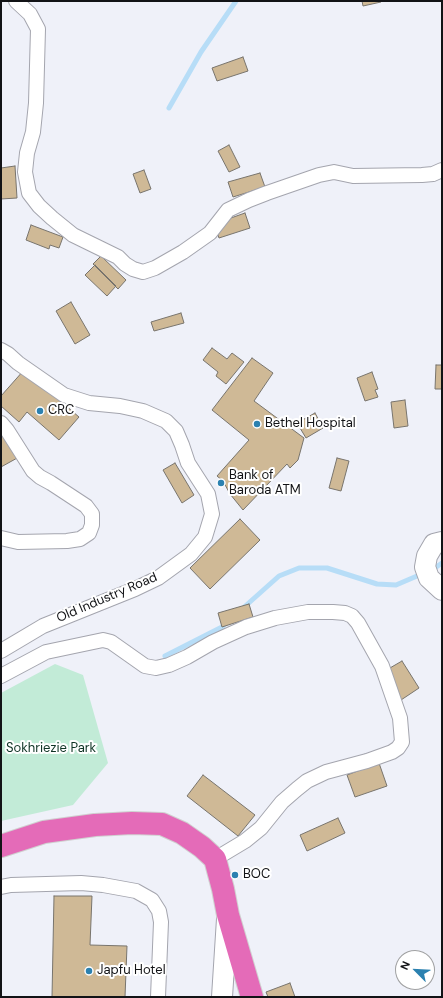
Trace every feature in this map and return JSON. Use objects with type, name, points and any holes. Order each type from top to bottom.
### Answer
[{"type":"highway","points":[[1,846],[44,832],[95,825],[132,823],[162,824],[182,833],[202,846],[215,859],[228,915],[252,997]]},
{"type":"main road","points":[[442,542],[434,544],[427,556],[425,568],[430,578],[442,590]]},
{"type":"main road","points":[[222,997],[228,915]]},
{"type":"street","points":[[16,1],[30,14],[38,29],[36,103],[33,132],[27,153],[26,172],[29,193],[39,206],[73,234],[118,257],[133,269],[143,272],[155,268],[183,252],[210,233],[228,210],[267,193],[319,175],[334,172],[353,176],[422,175],[433,174],[442,170]]},
{"type":"street","name":"Old Industry Road","points":[[1,350],[64,395],[89,403],[120,406],[143,411],[166,420],[176,431],[188,463],[208,494],[212,514],[205,536],[191,554],[158,578],[135,589],[43,626],[1,651]]},
{"type":"street","points":[[1,423],[33,470],[40,477],[51,482],[86,506],[92,514],[92,525],[89,533],[80,539],[67,541],[18,542],[1,538]]},
{"type":"street","points":[[1,676],[46,652],[103,640],[111,642],[145,666],[156,668],[169,665],[187,657],[213,642],[246,627],[275,618],[308,612],[344,613],[352,616],[358,623],[382,666],[400,718],[402,742],[398,748],[392,752],[367,761],[326,772],[307,781],[282,802],[261,828],[245,841],[215,859]]},
{"type":"street","points":[[1,887],[11,885],[81,883],[136,891],[152,900],[159,911],[161,922],[158,997]]},
{"type":"green space","name":"Sokhriezie Park","points":[[55,664],[83,675],[108,763],[73,805],[1,821],[1,693]]},
{"type":"building","points":[[362,1],[381,1],[381,2],[363,6]]},
{"type":"building","points":[[243,57],[248,71],[217,81],[212,68]]},
{"type":"building","points":[[229,145],[240,167],[229,172],[218,151]]},
{"type":"building","points":[[15,166],[17,198],[1,199],[1,168]]},
{"type":"building","points":[[144,170],[151,189],[140,193],[133,174]]},
{"type":"building","points":[[260,173],[265,187],[233,197],[228,182]]},
{"type":"building","points":[[245,213],[250,228],[219,238],[214,224]]},
{"type":"building","points":[[31,225],[63,237],[59,248],[50,245],[49,249],[26,240]]},
{"type":"building","points":[[101,256],[126,280],[118,289],[93,264]]},
{"type":"building","points":[[95,265],[116,286],[107,296],[85,275]]},
{"type":"building","points":[[71,302],[90,335],[75,344],[56,311]]},
{"type":"building","points":[[181,313],[184,323],[154,331],[151,322]]},
{"type":"building","points":[[212,348],[227,359],[232,353],[244,362],[226,384],[216,376],[218,372],[203,360]]},
{"type":"building","name":"Bethel Hospital","points":[[252,358],[273,373],[254,401],[304,438],[298,460],[290,468],[287,464],[243,510],[230,494],[223,481],[217,476],[249,440],[212,410]]},
{"type":"building","points":[[436,365],[442,365],[442,389],[435,389]]},
{"type":"building","points":[[24,370],[79,417],[59,440],[27,412],[19,422],[1,406],[1,396]]},
{"type":"building","points":[[372,372],[378,389],[375,390],[378,397],[365,401],[357,378]]},
{"type":"building","points":[[405,400],[408,426],[394,428],[391,402]]},
{"type":"building","points":[[315,413],[323,428],[306,438],[297,423]]},
{"type":"building","points":[[5,432],[19,457],[1,467],[1,434]]},
{"type":"building","points":[[337,458],[349,461],[341,491],[329,488]]},
{"type":"building","points":[[175,463],[194,495],[182,503],[163,470]]},
{"type":"building","points":[[240,519],[260,540],[210,589],[190,568]]},
{"type":"building","points":[[249,604],[253,617],[222,627],[218,613]]},
{"type":"building","points":[[402,661],[419,688],[401,700],[383,672]]},
{"type":"building","points":[[379,763],[387,786],[355,797],[347,775]]},
{"type":"building","points":[[203,775],[255,815],[238,836],[187,796]]},
{"type":"building","points":[[338,818],[345,833],[307,851],[300,835]]},
{"type":"building","name":"Japfu Hotel","points":[[54,896],[92,896],[90,945],[127,946],[125,997],[52,997]]},
{"type":"building","points":[[290,983],[295,997],[268,997],[266,992]]},
{"type":"waterway","points":[[169,108],[201,52],[236,1]]},
{"type":"waterway","points":[[432,570],[442,563]]},
{"type":"waterway","points":[[242,609],[279,576],[299,568],[327,568],[377,584],[396,585],[417,576]]},
{"type":"waterway","points":[[165,656],[222,627],[227,622]]},
{"type":"place","name":"CRC","points":[[40,411]]},
{"type":"place","name":"Bethel Hospital","points":[[257,424]]},
{"type":"place","name":"Bank of Baroda ATM","points":[[221,483]]},
{"type":"place","name":"BOC","points":[[235,875]]},
{"type":"place","name":"Japfu Hotel","points":[[89,971]]}]
